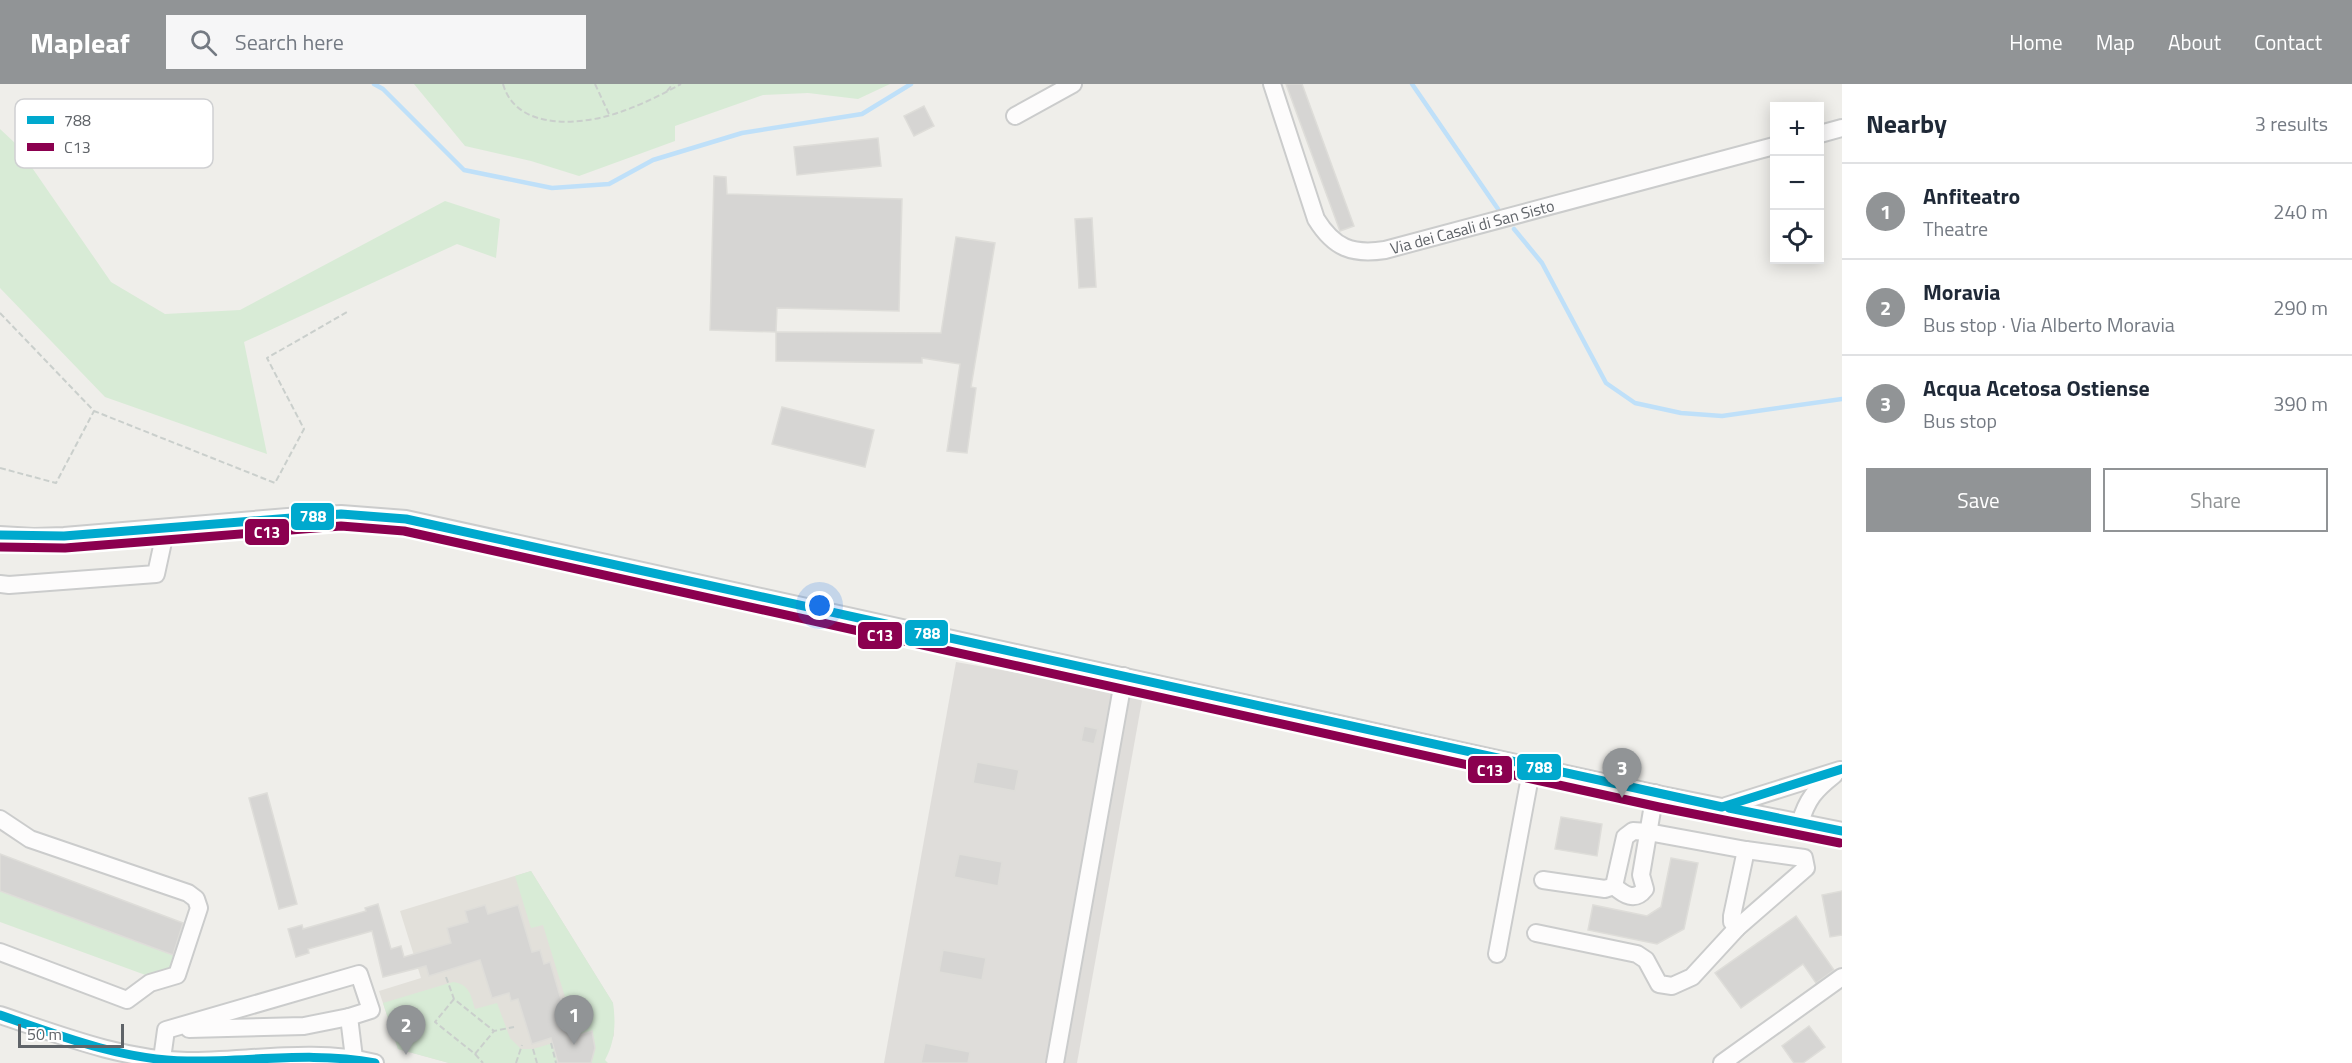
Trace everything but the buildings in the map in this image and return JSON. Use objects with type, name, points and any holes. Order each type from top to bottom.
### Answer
[{"type":"street","points":[[1015,116],[1073,84]]},
{"type":"street","name":"Via dei Casali di San Sisto","points":[[1272,84],[1316,219],[1325,233],[1337,244],[1353,251],[1369,253],[1385,250],[1770,147]]},
{"type":"street","points":[[1824,133],[1842,128]]},
{"type":"street","points":[[0,535],[34,537],[341,514],[406,519],[1655,793],[1842,831]]},
{"type":"street","points":[[0,584],[156,574],[166,528]]},
{"type":"street","points":[[1055,1063],[1124,676]]},
{"type":"street","points":[[1497,954],[1532,766]]},
{"type":"street","points":[[1722,807],[1841,769]]},
{"type":"street","points":[[1800,823],[1805,804],[1841,769]]},
{"type":"street","points":[[1543,880],[1605,889],[1616,881],[1641,875],[1655,793]]},
{"type":"street","points":[[0,819],[30,839],[188,893],[196,899],[198,913],[177,975],[150,983],[127,1000],[0,952]]},
{"type":"street","points":[[1536,933],[1637,954],[1646,960],[1659,984],[1672,986],[1692,977],[1737,928],[1806,868],[1804,858],[1633,831],[1624,837],[1616,881]]},
{"type":"street","points":[[1737,928],[1732,916],[1746,850]]},
{"type":"street","points":[[359,974],[371,1010],[304,1026],[166,1030],[359,974]]},
{"type":"street","points":[[1722,1063],[1842,977]]},
{"type":"street","points":[[0,1015],[94,1045],[128,1054],[162,1059],[185,1061],[354,1058],[375,1063]]},
{"type":"street","points":[[349,1017],[354,1058]]},
{"type":"street","points":[[162,1059],[166,1030]]},
{"type":"path","points":[[503,84],[505,92],[514,105],[527,114],[544,120],[586,121],[622,112],[681,84]]},
{"type":"path","points":[[595,84],[609,115]]},
{"type":"path","points":[[666,92],[673,84]]},
{"type":"path","points":[[0,313],[94,411],[275,483],[304,429],[267,358],[347,312]]},
{"type":"path","points":[[0,468],[56,483],[94,411]]},
{"type":"path","points":[[446,977],[454,999],[494,1031]]},
{"type":"path","points":[[454,999],[435,1022],[483,1063]]},
{"type":"path","points":[[475,1054],[494,1031],[514,1027]]},
{"type":"path","points":[[551,1043],[556,1063]]},
{"type":"path","points":[[516,1063],[522,1045]]},
{"type":"path","points":[[533,1049],[537,1063]]},
{"type":"shaded area","points":[[956,662],[1143,695],[1077,1063],[884,1063]]},
{"type":"shaded area","points":[[531,871],[613,1003],[614,1035],[603,1063],[449,1063],[398,1049],[379,991],[421,978],[400,911]]},
{"type":"green space","points":[[414,84],[890,84],[858,99],[808,93],[763,95],[675,126],[675,141],[579,176],[531,161],[465,146]]},
{"type":"green space","points":[[0,129],[15,143],[15,168],[32,168],[111,282],[165,314],[240,310],[445,201],[500,219],[496,258],[457,244],[244,342],[267,454],[105,397],[0,288]]},
{"type":"green space","points":[[531,871],[613,1003],[614,1032],[605,1060],[608,1063],[449,1063],[398,1049],[383,1003],[453,982],[466,988],[475,1009],[497,1003],[510,1038],[521,1049],[533,1049],[577,1036],[543,925],[531,928],[515,876]]},
{"type":"green space","points":[[0,891],[176,956],[170,972],[151,977],[0,922]]},
{"type":"waterway","points":[[374,84],[383,89],[464,170],[552,188],[609,184],[653,160],[742,133],[862,114],[911,84]]},
{"type":"waterway","points":[[1412,84],[1498,209]]},
{"type":"waterway","points":[[1514,229],[1542,263],[1606,383],[1635,403],[1681,413],[1722,416],[1842,399]]},
{"type":"transit line","name":"788","points":[[0,535],[64,536],[341,514],[406,519],[1722,807],[1842,769]]},
{"type":"transit line","name":"C13","points":[[0,547],[65,548],[341,526],[404,531],[1659,807],[1840,843]]},
{"type":"transit line","name":"788","points":[[1729,808],[1842,831]]},
{"type":"transit line","name":"788","points":[[0,1015],[115,1052],[163,1060],[211,1061],[305,1057],[375,1063]]},
{"type":"place","name":"Acqua Acetosa Ostiense","points":[[1622,798]]},
{"type":"place","name":"Anfiteatro","points":[[574,1045]]},
{"type":"place","name":"Moravia","points":[[406,1055]]}]
